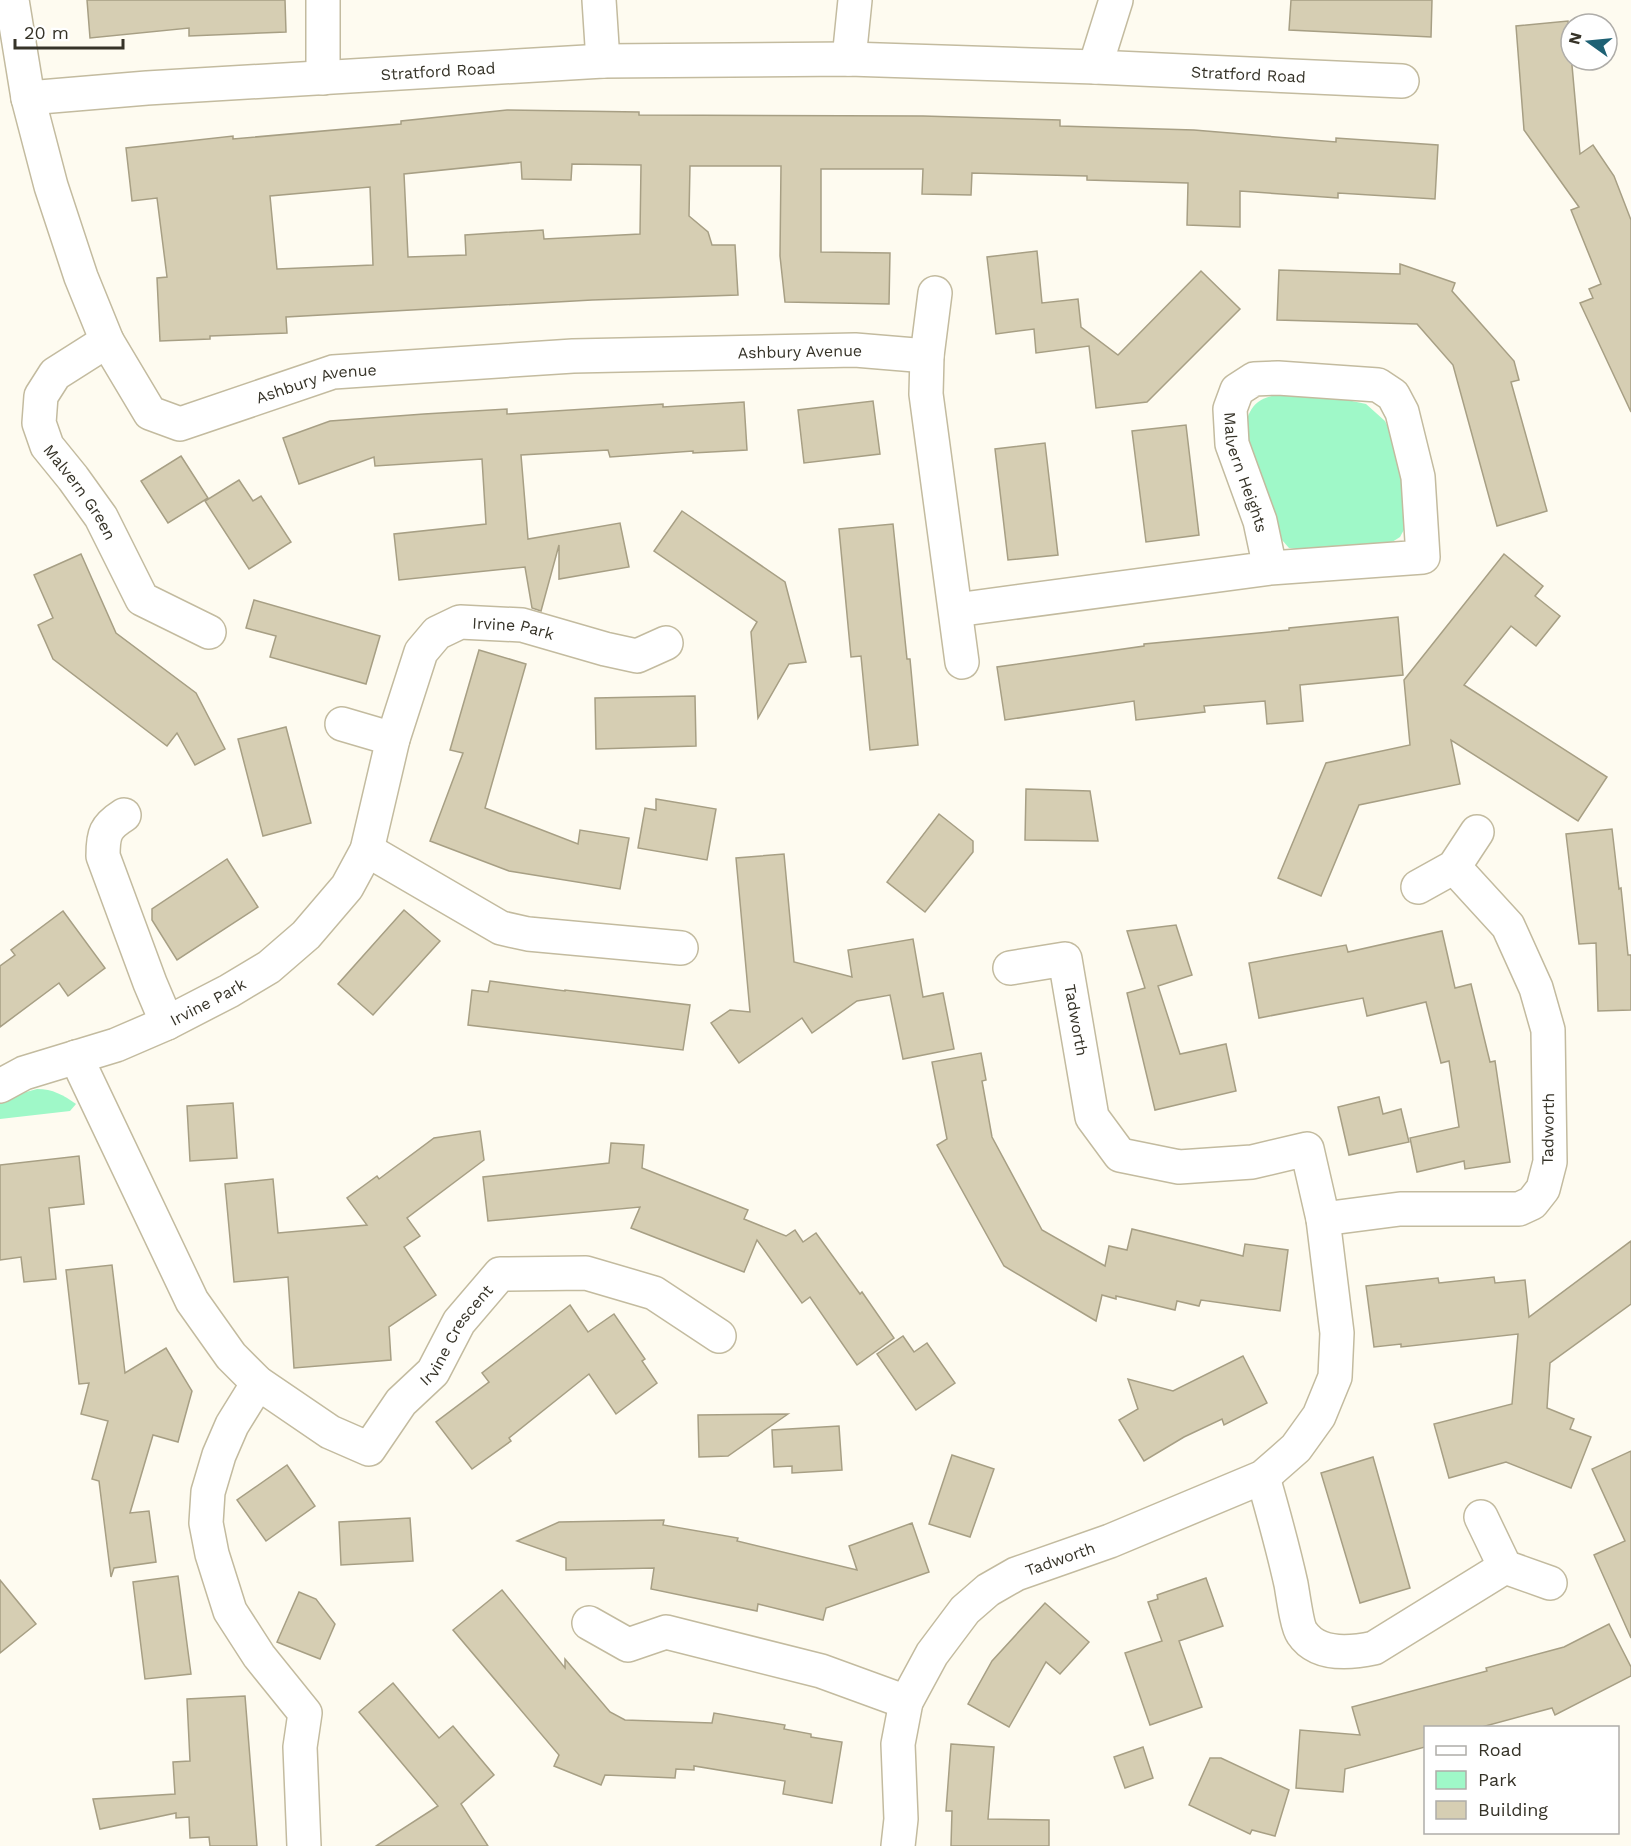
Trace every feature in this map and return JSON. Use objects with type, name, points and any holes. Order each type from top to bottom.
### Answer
[{"type":"street","name":"Ashbury Avenue","points":[[12,0],[28,98],[51,186],[81,277],[107,341],[150,413],[180,424],[333,372],[573,356],[855,350],[927,356]]},
{"type":"street","points":[[323,0],[323,78]]},
{"type":"street","points":[[599,0],[603,61]]},
{"type":"street","points":[[849,59],[855,0]]},
{"type":"street","points":[[1095,67],[1116,0]]},
{"type":"street","name":"Stratford Road","points":[[28,98],[147,88],[603,61],[849,59],[1402,81]]},
{"type":"street","points":[[935,293],[927,356],[926,394],[962,662]]},
{"type":"street","name":"Malvern Green","points":[[107,341],[55,374],[40,396],[39,423],[47,446],[74,478],[101,518],[142,599],[209,632]]},
{"type":"street","name":"Malvern Heights","points":[[956,610],[1270,568],[1422,557],[1418,477],[1402,412],[1393,395],[1378,385],[1278,378],[1254,379],[1237,390],[1230,410],[1232,444],[1260,521],[1270,568]]},
{"type":"street","name":"Irvine Park","points":[[0,1086],[24,1073],[116,1045],[167,1023],[229,992],[268,967],[306,935],[347,887],[367,849],[393,740],[421,652],[437,633],[460,622],[522,625],[605,650],[637,656],[666,643]]},
{"type":"street","points":[[342,724],[393,740]]},
{"type":"street","points":[[124,815],[110,824],[103,841],[102,856],[167,1023]]},
{"type":"street","points":[[1418,887],[1454,867],[1478,832]]},
{"type":"street","points":[[367,849],[501,928],[528,934],[681,948]]},
{"type":"street","name":"Tadworth","points":[[1323,1219],[1400,1209],[1519,1209],[1532,1203],[1543,1190],[1550,1162],[1548,1030],[1536,988],[1508,926],[1454,867]]},
{"type":"street","name":"Tadworth","points":[[898,1846],[901,1819],[898,1744],[906,1702],[932,1654],[965,1610],[988,1590],[1016,1574],[1110,1541],[1263,1477],[1296,1448],[1319,1416],[1335,1377],[1337,1334],[1323,1219],[1307,1149],[1252,1162],[1179,1167],[1120,1155],[1092,1118],[1065,959],[1010,968]]},
{"type":"street","name":"Irvine Crescent","points":[[76,1057],[192,1300],[231,1356],[258,1383],[330,1432],[369,1449],[401,1402],[433,1372],[459,1322],[500,1274],[586,1273],[654,1293],[718,1336]]},
{"type":"street","points":[[258,1383],[232,1425],[219,1455],[208,1492],[206,1523],[212,1554],[230,1611],[259,1656],[305,1713],[300,1747],[304,1846]]},
{"type":"street","points":[[1263,1477],[1284,1552],[1302,1632],[1313,1644],[1327,1650],[1350,1653],[1374,1648],[1505,1567]]},
{"type":"street","points":[[1481,1517],[1505,1567],[1550,1583]]},
{"type":"street","points":[[589,1623],[628,1645],[666,1632],[821,1671],[906,1702]]},
{"type":"green space","points":[[1286,394],[1338,398],[1366,404],[1385,421],[1394,439],[1404,480],[1406,526],[1400,537],[1386,546],[1304,550],[1289,548],[1282,540],[1244,431],[1249,414],[1257,403],[1262,399]]},
{"type":"green space","points":[[37,1089],[58,1093],[76,1104],[70,1111],[0,1119],[0,1104]]},
{"type":"building","points":[[87,0],[285,0],[286,32],[189,36],[189,28],[90,38]]},
{"type":"building","points":[[1291,0],[1432,0],[1431,37],[1289,30]]},
{"type":"building","points":[[1559,22],[1559,72],[1573,72],[1580,154],[1593,145],[1614,176],[1631,220],[1631,412],[1580,303],[1593,298],[1589,289],[1601,284],[1571,210],[1579,207],[1524,130],[1516,26]]},
{"type":"building","points":[[507,110],[639,112],[639,115],[923,116],[1060,120],[1060,126],[1194,130],[1336,142],[1336,138],[1438,145],[1435,199],[1338,193],[1338,198],[1240,191],[1240,227],[1187,225],[1188,183],[1087,180],[1087,176],[972,173],[971,195],[922,194],[923,169],[821,169],[821,252],[890,253],[889,304],[785,302],[780,256],[781,166],[690,166],[689,216],[708,232],[712,245],[735,245],[738,295],[592,300],[286,317],[287,333],[210,336],[210,339],[160,341],[157,278],[167,277],[157,198],[132,201],[126,148],[233,136],[233,139],[401,124],[401,121]],"holes":[[[521,162],[522,179],[571,180],[572,164],[641,165],[640,234],[544,239],[543,230],[465,235],[466,255],[408,257],[404,174]],[[370,187],[373,265],[277,269],[270,196]]]},
{"type":"building","points":[[1037,251],[1042,303],[1078,299],[1081,327],[1118,355],[1201,271],[1240,309],[1147,402],[1096,408],[1089,346],[1036,353],[1034,329],[996,334],[987,257]]},
{"type":"building","points":[[1400,264],[1455,283],[1452,291],[1514,361],[1519,380],[1511,382],[1547,511],[1497,526],[1453,365],[1417,324],[1277,320],[1279,270],[1400,274]]},
{"type":"building","points":[[873,401],[880,454],[804,463],[798,410]]},
{"type":"building","points":[[744,402],[747,450],[610,457],[608,450],[521,455],[528,539],[620,523],[629,567],[559,579],[559,545],[541,611],[532,608],[525,567],[399,580],[394,534],[486,524],[482,459],[375,466],[374,457],[299,484],[283,438],[330,421],[507,409],[507,414],[663,404],[663,407]]},
{"type":"building","points":[[1186,425],[1199,535],[1146,542],[1132,431]]},
{"type":"building","points":[[1045,443],[1058,555],[1008,560],[995,449]]},
{"type":"building","points":[[181,456],[208,498],[168,523],[141,481]]},
{"type":"building","points":[[239,480],[253,501],[261,496],[291,542],[249,569],[205,501]]},
{"type":"building","points":[[682,511],[785,582],[806,662],[789,664],[758,718],[751,632],[757,622],[654,551]]},
{"type":"building","points":[[893,524],[918,745],[870,750],[861,656],[851,657],[839,529]]},
{"type":"building","points":[[81,554],[116,633],[196,693],[225,749],[195,765],[177,733],[167,746],[53,659],[38,625],[53,618],[34,575]]},
{"type":"building","points":[[1504,554],[1543,586],[1535,596],[1560,616],[1536,646],[1511,626],[1464,685],[1607,777],[1578,821],[1451,740],[1460,784],[1359,805],[1321,896],[1278,878],[1326,763],[1410,745],[1404,680]]},
{"type":"building","points":[[254,600],[380,636],[366,684],[270,657],[276,636],[246,628]]},
{"type":"building","points":[[1398,617],[1403,675],[1300,685],[1303,721],[1267,724],[1265,701],[1204,706],[1205,712],[1136,720],[1134,701],[1005,720],[997,667],[1144,646],[1144,644]]},
{"type":"building","points":[[479,650],[526,664],[485,808],[578,844],[580,830],[629,838],[620,889],[509,871],[430,841],[463,753],[450,750]]},
{"type":"building","points":[[695,696],[696,746],[596,749],[595,698]]},
{"type":"building","points":[[286,727],[311,823],[263,836],[238,739]]},
{"type":"building","points":[[1026,789],[1090,791],[1098,841],[1025,840]]},
{"type":"building","points":[[656,799],[716,809],[707,860],[638,848],[645,808],[656,810]]},
{"type":"building","points":[[939,814],[973,841],[973,852],[925,912],[887,882]]},
{"type":"building","points":[[1612,829],[1628,955],[1631,955],[1631,1010],[1598,1011],[1596,943],[1579,944],[1566,834]]},
{"type":"building","points":[[784,854],[794,962],[852,977],[848,950],[913,939],[923,997],[943,993],[954,1049],[903,1059],[890,995],[857,1001],[812,1033],[802,1018],[739,1063],[711,1023],[730,1010],[750,1012],[736,858]]},
{"type":"building","points":[[227,859],[258,907],[177,960],[152,920],[152,909]]},
{"type":"building","points":[[404,910],[440,941],[373,1015],[338,984]]},
{"type":"building","points":[[63,911],[105,968],[68,996],[59,983],[0,1027],[0,966],[15,955],[11,950]]},
{"type":"building","points":[[1176,925],[1192,975],[1158,986],[1180,1054],[1226,1044],[1236,1091],[1155,1110],[1127,993],[1145,988],[1127,931]]},
{"type":"building","points":[[1442,931],[1455,988],[1471,984],[1490,1062],[1495,1061],[1510,1162],[1465,1169],[1464,1161],[1417,1172],[1410,1138],[1459,1127],[1449,1061],[1441,1063],[1426,1002],[1367,1016],[1363,998],[1259,1018],[1249,963],[1346,945],[1348,952]]},
{"type":"building","points":[[490,981],[690,1005],[683,1050],[468,1025],[472,990],[488,992]]},
{"type":"building","points":[[981,1053],[986,1080],[982,1081],[992,1137],[1042,1230],[1105,1266],[1109,1246],[1127,1250],[1132,1229],[1243,1256],[1245,1244],[1288,1250],[1280,1311],[1201,1300],[1199,1306],[1177,1301],[1175,1310],[1116,1296],[1116,1299],[1102,1295],[1096,1321],[1004,1266],[937,1145],[947,1139],[932,1062]]},
{"type":"building","points":[[1379,1097],[1383,1114],[1401,1109],[1409,1142],[1349,1155],[1338,1107]]},
{"type":"building","points":[[233,1103],[237,1158],[190,1161],[187,1106]]},
{"type":"building","points":[[480,1131],[484,1160],[407,1218],[420,1236],[404,1247],[436,1295],[389,1327],[391,1360],[294,1368],[288,1277],[234,1282],[225,1184],[273,1179],[278,1233],[367,1225],[347,1198],[377,1176],[379,1179],[434,1138]]},
{"type":"building","points":[[611,1143],[644,1145],[642,1168],[748,1210],[744,1219],[786,1236],[795,1230],[803,1242],[816,1233],[894,1338],[857,1365],[810,1297],[802,1303],[757,1240],[744,1272],[631,1228],[640,1207],[488,1221],[483,1177],[609,1163]]},
{"type":"building","points":[[79,1156],[84,1204],[49,1208],[56,1279],[24,1282],[21,1257],[0,1260],[0,1165]]},
{"type":"building","points":[[1631,1241],[1631,1304],[1550,1363],[1547,1408],[1574,1419],[1570,1429],[1591,1437],[1571,1488],[1506,1462],[1449,1478],[1434,1424],[1512,1404],[1518,1334],[1401,1347],[1401,1344],[1374,1347],[1366,1286],[1438,1278],[1439,1283],[1494,1277],[1495,1283],[1525,1280],[1529,1317]]},
{"type":"building","points":[[112,1265],[125,1373],[166,1348],[192,1391],[178,1442],[153,1435],[130,1513],[149,1511],[156,1562],[114,1568],[111,1577],[99,1481],[92,1479],[108,1421],[81,1414],[89,1383],[79,1384],[66,1270]]},
{"type":"building","points":[[570,1305],[588,1332],[614,1314],[645,1359],[642,1361],[657,1383],[616,1414],[589,1374],[509,1438],[511,1441],[472,1469],[436,1422],[489,1382],[482,1373]]},
{"type":"building","points":[[903,1336],[914,1352],[927,1343],[955,1383],[916,1410],[877,1354]]},
{"type":"building","points":[[1243,1356],[1267,1403],[1224,1425],[1222,1419],[1184,1437],[1144,1461],[1119,1420],[1138,1409],[1128,1379],[1173,1391]]},
{"type":"building","points":[[788,1414],[728,1456],[699,1457],[698,1415]]},
{"type":"building","points":[[839,1426],[842,1470],[792,1473],[792,1466],[774,1467],[772,1430]]},
{"type":"building","points":[[1631,1451],[1631,1638],[1594,1555],[1625,1541],[1592,1469]]},
{"type":"building","points":[[952,1455],[994,1469],[970,1537],[929,1524]]},
{"type":"building","points":[[1373,1457],[1410,1588],[1360,1603],[1321,1473]]},
{"type":"building","points":[[287,1465],[315,1506],[266,1541],[237,1500]]},
{"type":"building","points":[[410,1518],[413,1561],[341,1565],[339,1522]]},
{"type":"building","points":[[664,1520],[663,1525],[738,1538],[737,1541],[857,1570],[849,1546],[912,1523],[929,1572],[826,1608],[823,1620],[758,1604],[757,1611],[651,1589],[654,1568],[566,1570],[566,1558],[517,1541],[559,1522]]},
{"type":"building","points":[[178,1576],[191,1674],[145,1679],[133,1582]]},
{"type":"building","points":[[1206,1578],[1223,1626],[1179,1641],[1202,1707],[1150,1725],[1125,1653],[1162,1641],[1148,1602],[1158,1599],[1157,1595]]},
{"type":"building","points":[[0,1580],[36,1624],[0,1653]]},
{"type":"building","points":[[502,1590],[565,1668],[565,1659],[610,1712],[625,1720],[712,1723],[714,1713],[785,1725],[784,1729],[811,1734],[811,1737],[842,1742],[832,1803],[783,1794],[785,1781],[694,1766],[694,1770],[676,1769],[675,1778],[605,1775],[601,1785],[554,1766],[559,1755],[453,1630]]},
{"type":"building","points":[[299,1592],[316,1599],[335,1624],[320,1659],[277,1642]]},
{"type":"building","points":[[1045,1603],[1089,1642],[1060,1674],[1046,1662],[1009,1727],[968,1704],[992,1661]]},
{"type":"building","points":[[1609,1624],[1631,1667],[1631,1676],[1555,1715],[1552,1708],[1485,1726],[1424,1726],[1424,1747],[1345,1769],[1343,1792],[1296,1788],[1300,1730],[1360,1735],[1352,1707],[1487,1671],[1486,1668],[1564,1647]]},
{"type":"building","points":[[393,1683],[439,1738],[453,1726],[494,1775],[461,1804],[488,1846],[376,1846],[438,1806],[359,1712]]},
{"type":"building","points":[[245,1696],[257,1846],[210,1846],[209,1837],[190,1838],[189,1817],[176,1818],[176,1813],[100,1829],[93,1799],[175,1794],[173,1762],[190,1761],[187,1699]]},
{"type":"building","points":[[951,1744],[994,1747],[988,1819],[1049,1820],[1049,1846],[951,1846],[952,1811],[946,1811]]},
{"type":"building","points":[[1143,1747],[1153,1778],[1125,1788],[1114,1757]]},
{"type":"building","points":[[1210,1758],[1221,1758],[1289,1790],[1275,1836],[1252,1830],[1250,1834],[1189,1805]]}]
